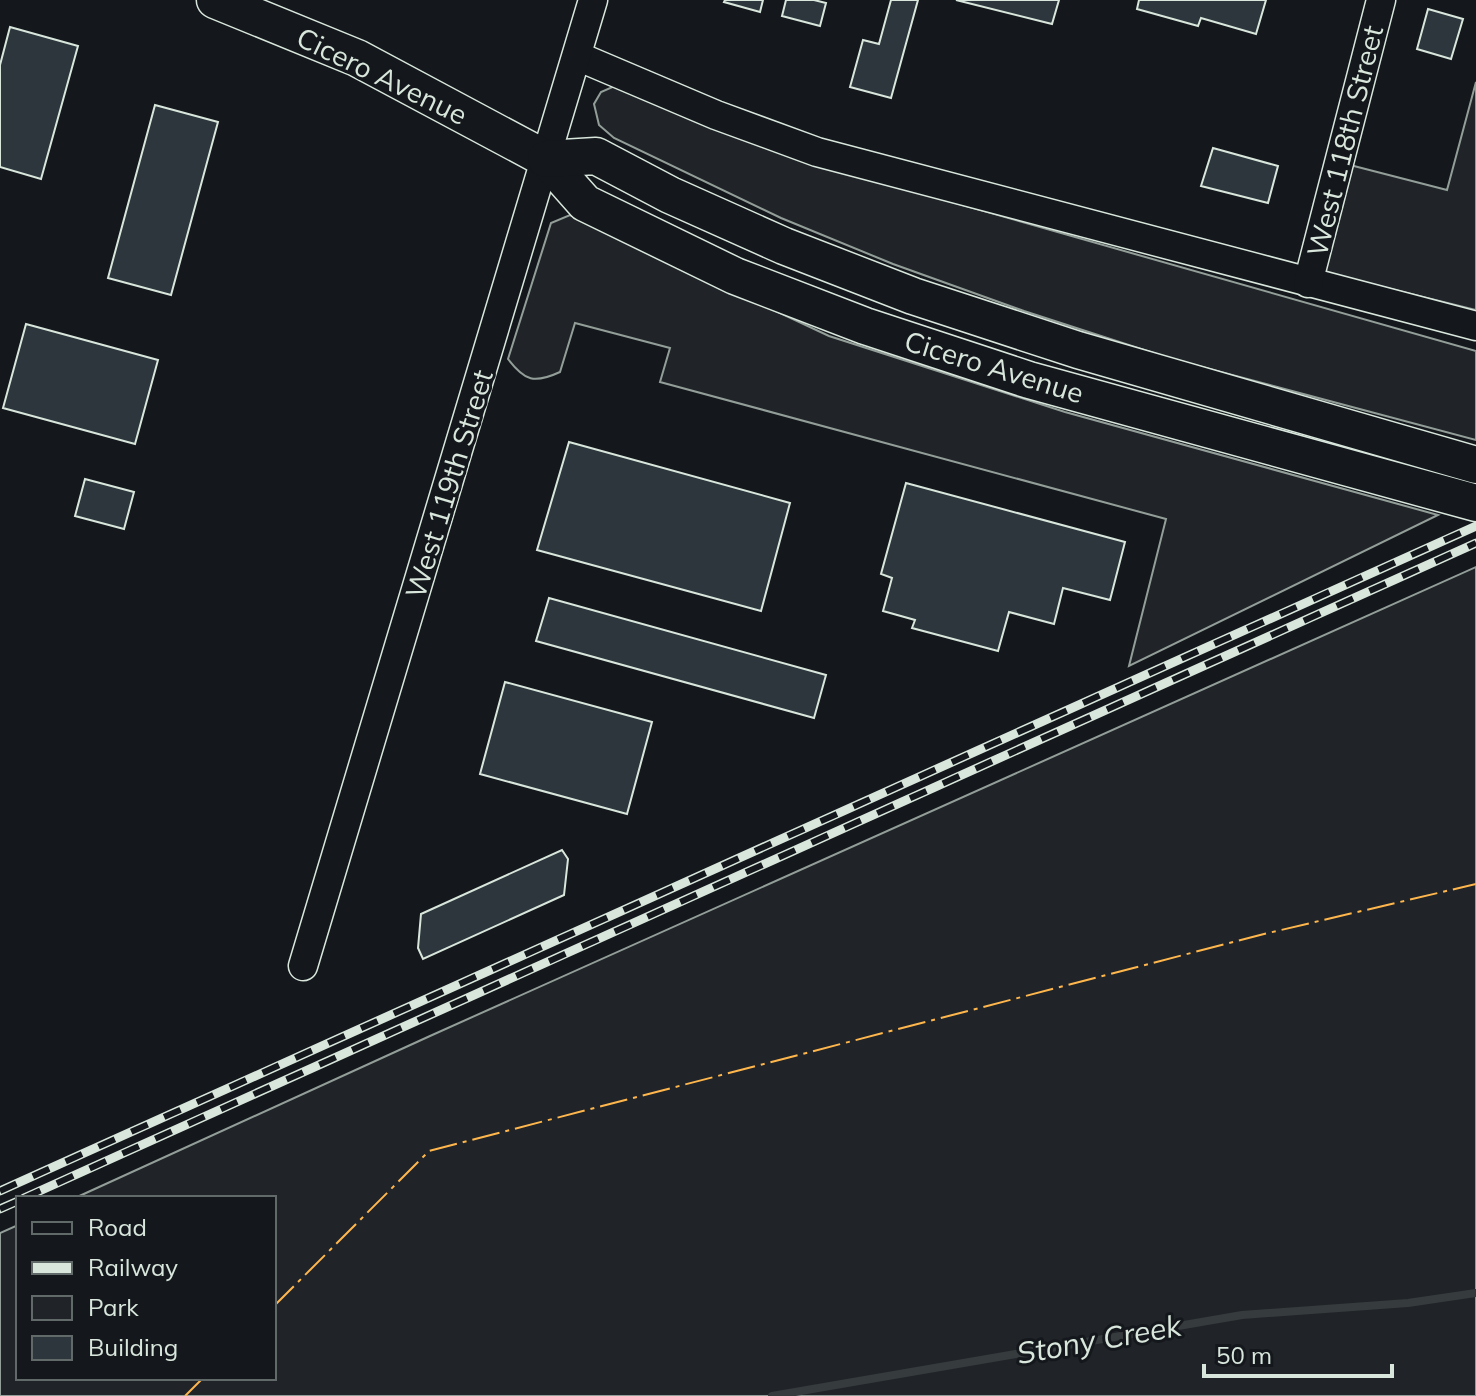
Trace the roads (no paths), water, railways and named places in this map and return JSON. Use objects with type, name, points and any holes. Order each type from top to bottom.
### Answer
[{"type":"main road","name":"Cicero Avenue","points":[[215,0],[357,58],[546,159],[585,203],[735,276],[865,326],[1029,380],[1476,503]]},
{"type":"main road","name":"Cicero Avenue","points":[[546,159],[596,156],[670,195],[784,246],[913,296],[1078,350],[1476,465]]},
{"type":"street","name":"West 119th Street","points":[[303,966],[593,0]]},
{"type":"street","name":"West 118th Street","points":[[1308,283],[1381,0]]},
{"type":"street","points":[[577,56],[716,115],[817,152],[1476,326]]},
{"type":"waterway","name":"Stony Creek","points":[[772,1396],[1242,1315],[1408,1303],[1476,1293]]},
{"type":"railway","points":[[0,1191],[1476,526]]},
{"type":"railway","points":[[28,1196],[1476,543]]},
{"type":"railway","points":[[0,1209],[16,1202]]}]
